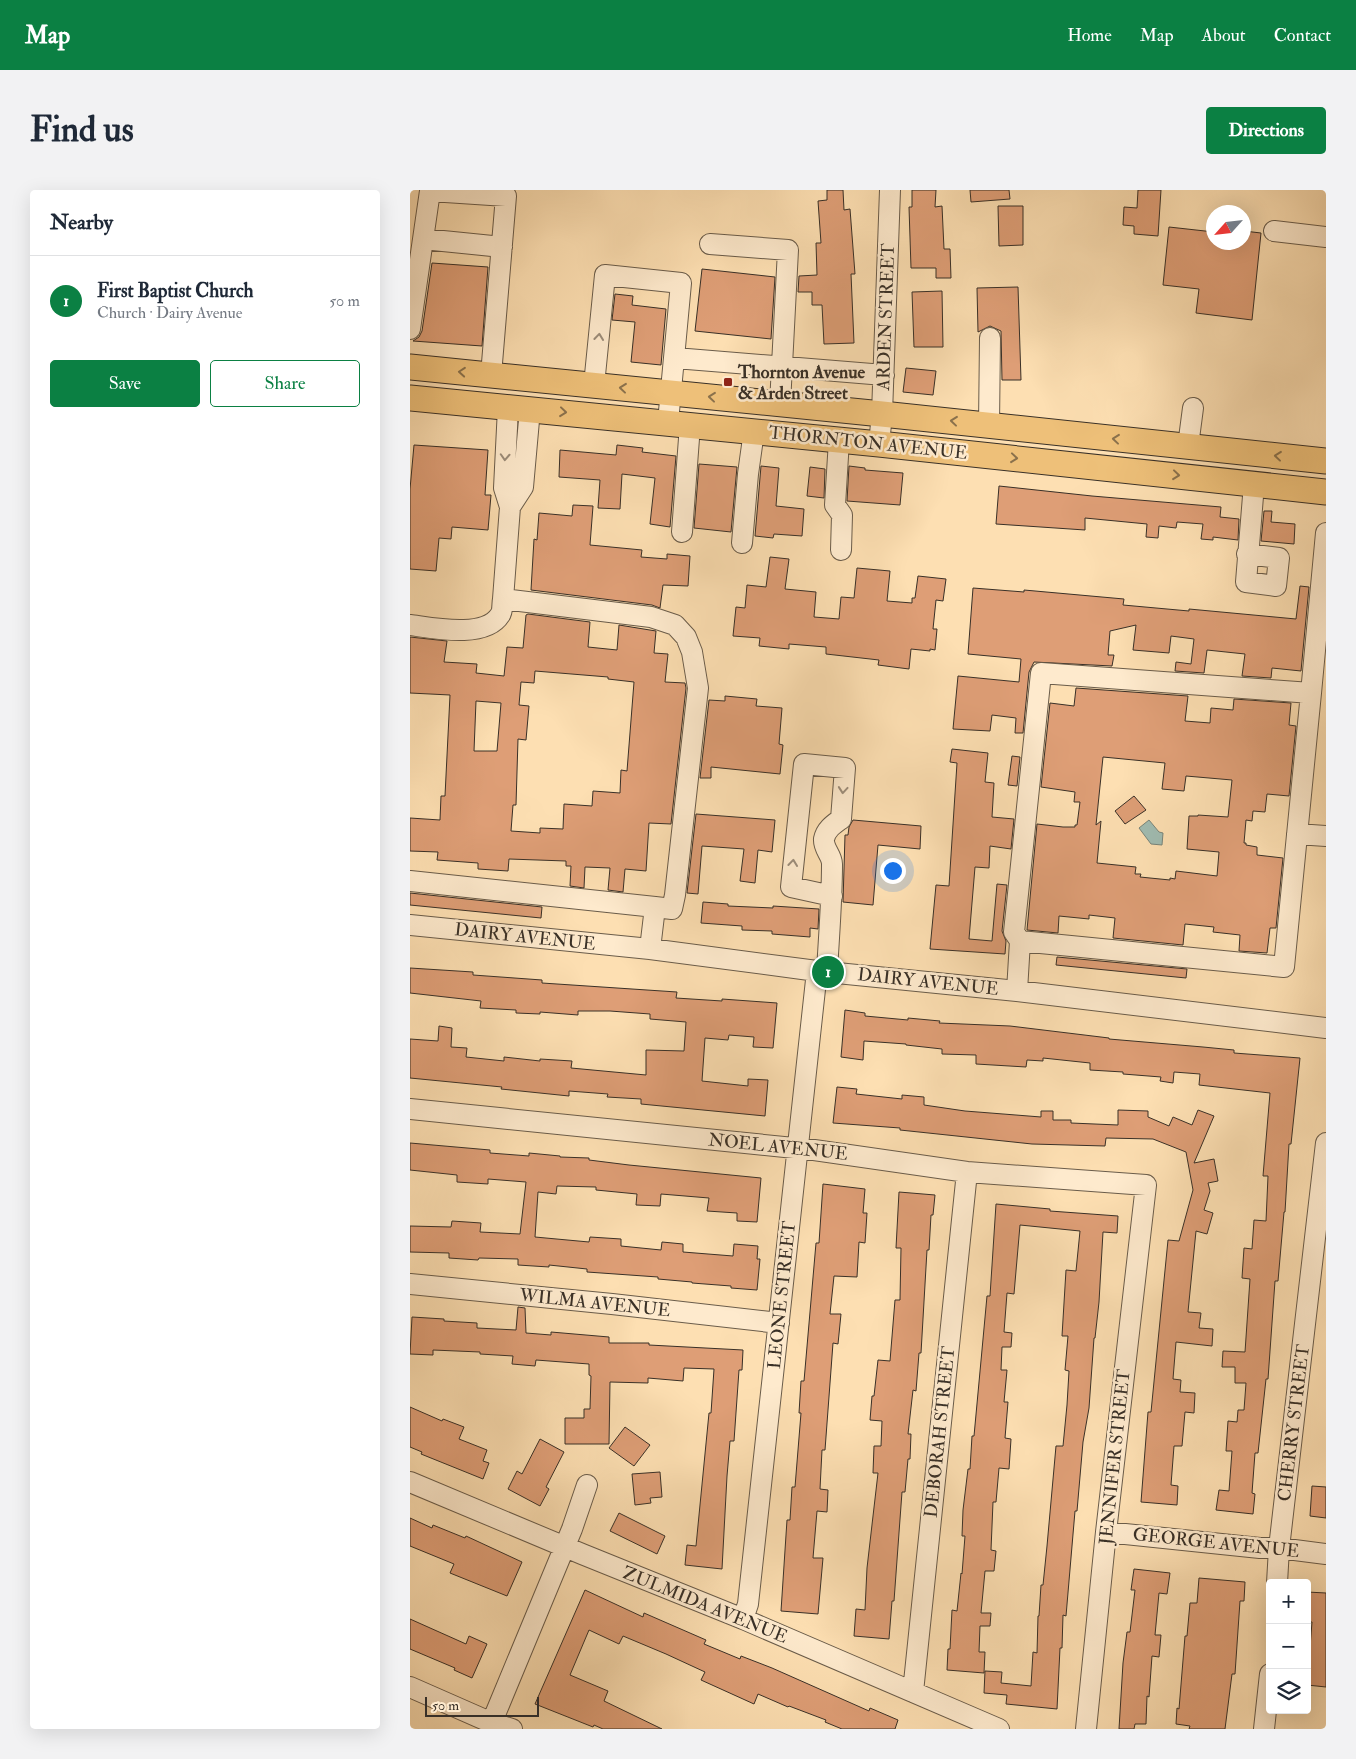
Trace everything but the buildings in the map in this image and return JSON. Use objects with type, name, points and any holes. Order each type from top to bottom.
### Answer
[{"type":"main road","name":"THORNTON AVENUE","points":[[410,367],[1326,461]]},
{"type":"main road","name":"THORNTON AVENUE","points":[[410,398],[754,431],[1326,492]]},
{"type":"street","name":"ARDEN STREET","points":[[879,444],[884,375],[890,190]]},
{"type":"street","points":[[410,329],[430,191],[506,196],[491,375]]},
{"type":"street","points":[[1274,231],[1326,237]]},
{"type":"street","points":[[423,239],[502,247]]},
{"type":"street","points":[[710,244],[788,250],[780,404]]},
{"type":"street","points":[[594,385],[605,275],[681,283],[672,393],[679,424],[682,532]]},
{"type":"street","points":[[989,425],[990,338]]},
{"type":"street","points":[[675,358],[884,375]]},
{"type":"street","points":[[410,625],[465,631],[482,627],[494,621],[501,614],[510,507],[504,488],[519,408]]},
{"type":"street","points":[[1188,446],[1192,408]]},
{"type":"street","points":[[742,543],[754,431]]},
{"type":"street","points":[[839,440],[835,505],[842,515],[841,550]]},
{"type":"street","points":[[1247,554],[1254,484]]},
{"type":"street","points":[[1020,941],[1284,967],[1326,532]]},
{"type":"street","points":[[410,881],[672,909],[698,688],[692,652],[686,637],[675,625],[651,617],[503,599]]},
{"type":"street","points":[[1017,991],[1020,941],[1014,932],[1041,673],[1311,693]]},
{"type":"street","name":"LEONE STREET","points":[[743,1619],[748,1604],[797,1149],[832,896],[832,860],[825,848],[824,839],[828,830],[841,819],[845,768],[804,764],[791,887],[832,896]]},
{"type":"street","points":[[1297,834],[1326,836]]},
{"type":"street","points":[[650,949],[655,907]]},
{"type":"street","name":"DAIRY AVENUE","points":[[410,925],[650,949],[822,971],[1017,991],[1326,1028]]},
{"type":"street","name":"NOEL AVENUE","points":[[410,1109],[797,1149],[967,1172],[1146,1185]]},
{"type":"street","name":"CHERRY STREET","points":[[1277,1579],[1279,1548],[1326,1143]]},
{"type":"street","name":"DEBORAH STREET","points":[[913,1692],[967,1172]]},
{"type":"street","name":"JENNIFER STREET","points":[[1086,1729],[1106,1532],[1146,1185]]},
{"type":"street","name":"WILMA AVENUE","points":[[410,1284],[779,1323]]},
{"type":"street","name":"ZULMIDA AVENUE","points":[[410,1482],[743,1619],[999,1729]]},
{"type":"street","points":[[491,1726],[572,1529],[587,1485]]},
{"type":"street","name":"GEORGE AVENUE","points":[[1106,1532],[1326,1554]]},
{"type":"street","points":[[410,1686],[491,1726],[512,1729]]},
{"type":"street","points":[[1264,1729],[1266,1711]]},
{"type":"water","points":[[1149,820],[1159,832],[1163,833],[1162,845],[1151,844],[1139,828]]},
{"type":"place","name":"Thornton Avenue & Arden Street","points":[[728,382]]},
{"type":"place","name":"First Baptist Church","points":[[828,972]]}]
